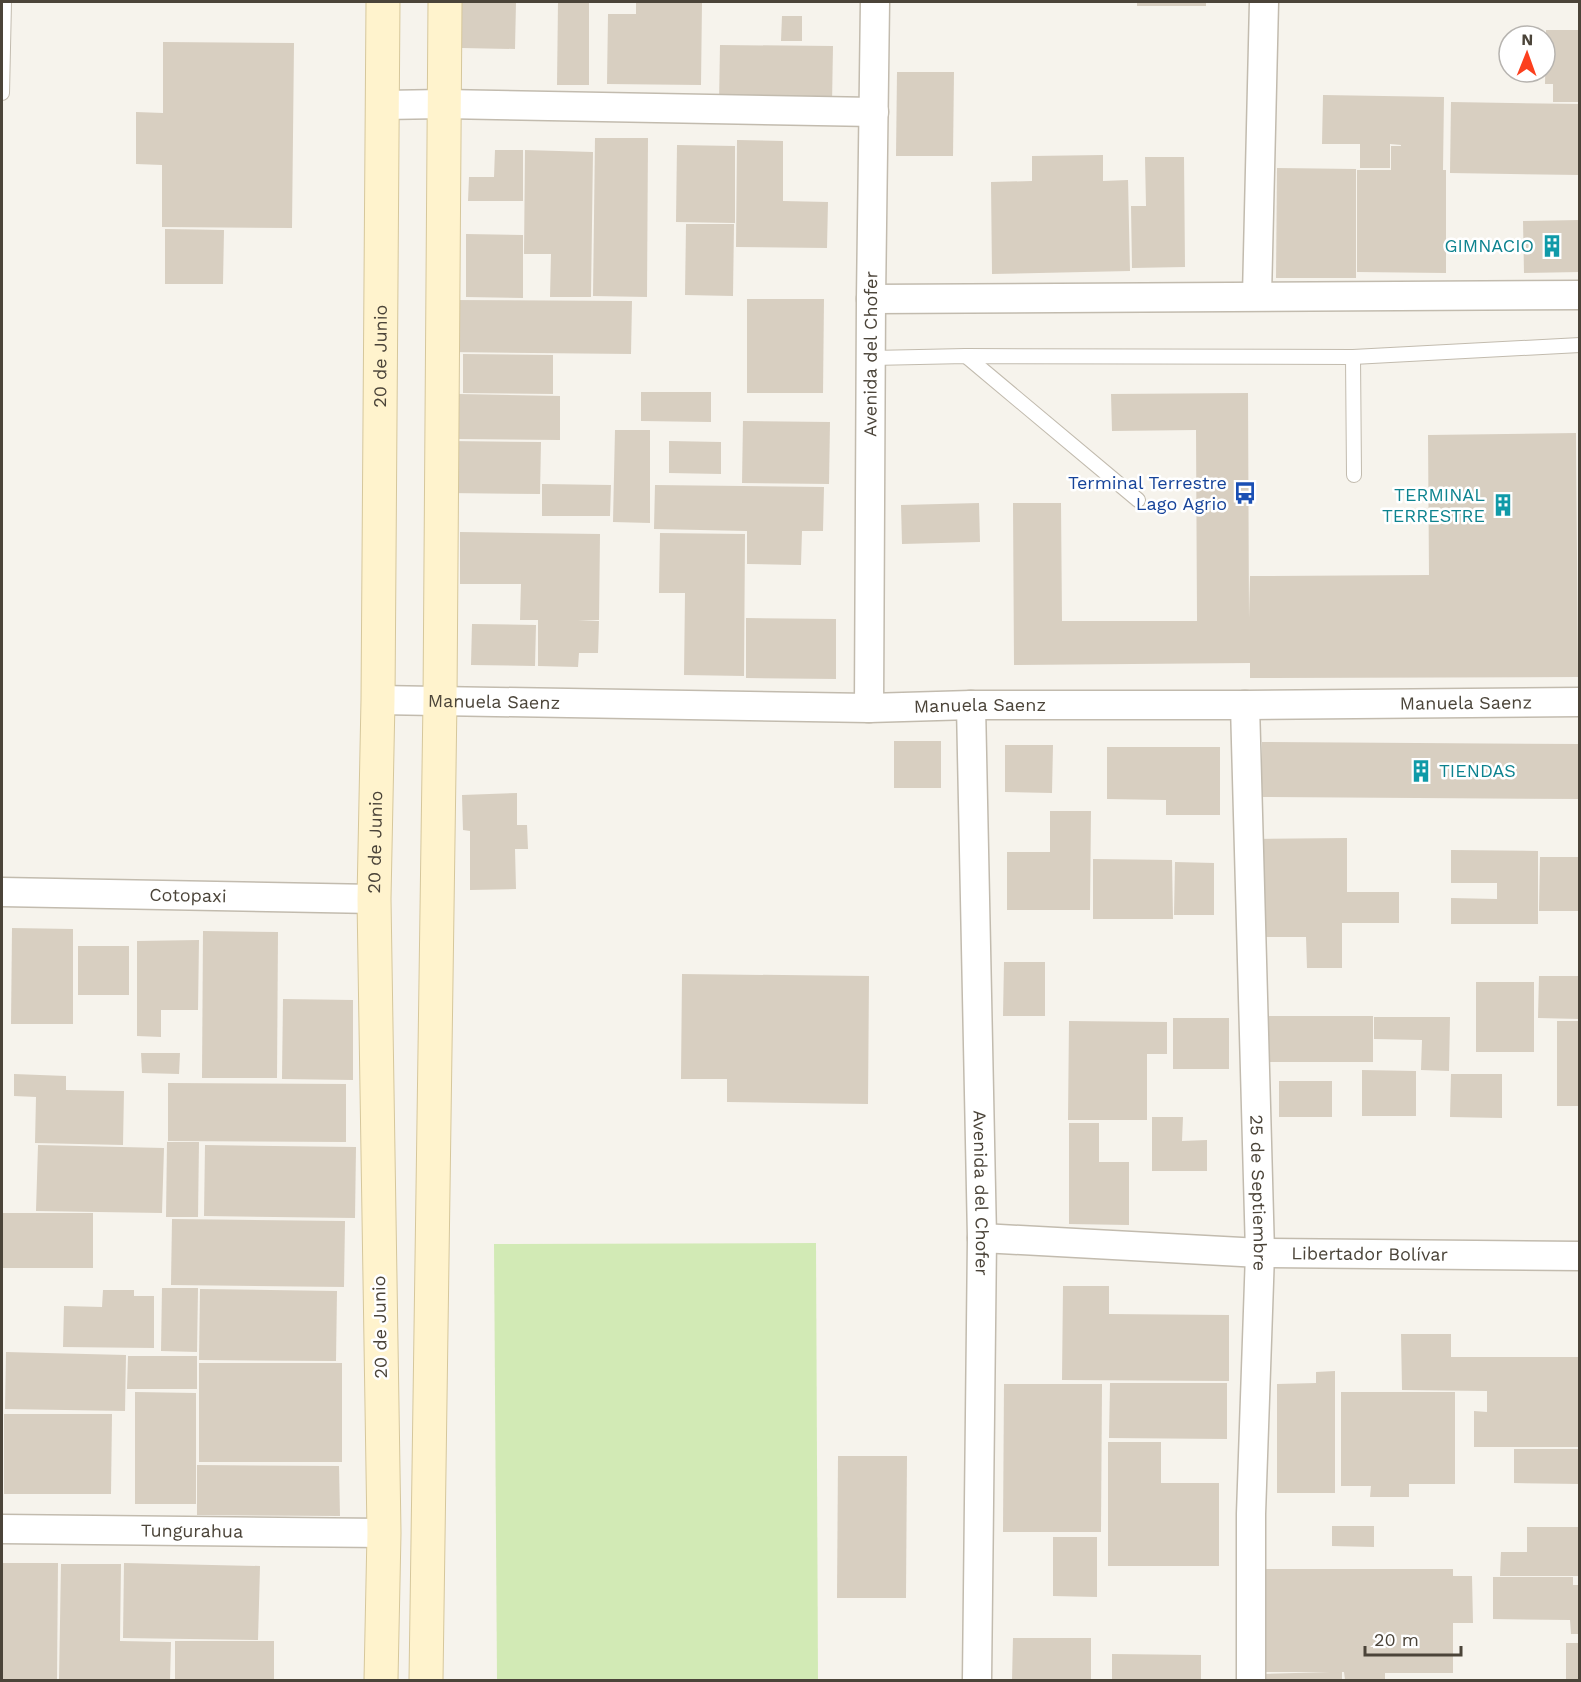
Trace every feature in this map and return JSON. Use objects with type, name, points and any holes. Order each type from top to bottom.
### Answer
[{"type":"street","name":"20 de Junio","points":[[381,1680],[384,1533],[374,899],[378,699],[383,2]]},
{"type":"street","points":[[426,1680],[440,700],[445,2]]},
{"type":"street","name":"Avenida del Chofer","points":[[869,708],[875,2]]},
{"type":"street","points":[[1257,296],[1264,2]]},
{"type":"street","points":[[383,105],[444,104],[874,112]]},
{"type":"street","points":[[871,299],[1580,295]]},
{"type":"street","name":"Manuela Saenz","points":[[378,699],[869,708],[971,705],[1580,702]]},
{"type":"street","name":"Avenida del Chofer","points":[[971,705],[982,1238],[977,1680]]},
{"type":"street","name":"25 de Septiembre","points":[[1245,705],[1260,1253],[1251,1514],[1251,1680]]},
{"type":"street","name":"Cotopaxi","points":[[2,892],[374,899]]},
{"type":"street","name":"Libertador Bolívar","points":[[982,1238],[1260,1253],[1580,1256]]},
{"type":"street","name":"Tungurahua","points":[[2,1529],[384,1533]]},
{"type":"lane","points":[[2,93],[4,2]]},
{"type":"lane","points":[[872,358],[966,356],[1353,357],[1580,345]]},
{"type":"lane","points":[[966,356],[1138,500]]},
{"type":"lane","points":[[1353,357],[1354,474]]},
{"type":"green space","points":[[816,1243],[818,1680],[497,1680],[494,1244]]},
{"type":"building","points":[[462,2],[516,2],[515,49],[462,48]]},
{"type":"building","points":[[558,2],[589,2],[589,85],[557,85]]},
{"type":"building","points":[[636,2],[702,2],[701,85],[607,84],[608,14],[636,14]]},
{"type":"building","points":[[1137,2],[1206,2],[1206,6],[1137,6]]},
{"type":"building","points":[[782,16],[802,16],[802,41],[781,41]]},
{"type":"building","points":[[1557,30],[1580,30],[1580,102],[1553,102],[1553,84],[1557,84]]},
{"type":"building","points":[[163,42],[294,43],[292,228],[162,227],[162,165],[136,164],[136,112],[163,113]]},
{"type":"building","points":[[720,45],[833,46],[832,104],[719,103]]},
{"type":"building","points":[[897,72],[954,72],[953,156],[896,156]]},
{"type":"building","points":[[1323,95],[1444,97],[1443,170],[1446,170],[1446,273],[1357,272],[1357,170],[1391,170],[1391,146],[1401,145],[1390,144],[1390,168],[1360,168],[1360,144],[1322,144]]},
{"type":"building","points":[[1451,102],[1580,104],[1580,175],[1450,173]]},
{"type":"building","points":[[595,138],[648,138],[647,297],[593,296]]},
{"type":"building","points":[[737,140],[783,141],[783,201],[828,202],[827,248],[736,247]]},
{"type":"building","points":[[677,145],[735,146],[735,223],[676,222]]},
{"type":"building","points":[[495,150],[523,150],[523,201],[468,201],[469,177],[494,177]]},
{"type":"building","points":[[525,150],[593,152],[591,297],[550,297],[551,254],[524,254]]},
{"type":"building","points":[[1103,155],[1103,181],[1128,180],[1130,271],[992,274],[991,182],[1032,181],[1032,156]]},
{"type":"building","points":[[1145,157],[1184,157],[1185,267],[1132,268],[1131,206],[1146,206]]},
{"type":"building","points":[[1277,168],[1356,169],[1356,278],[1276,278]]},
{"type":"building","name":"GIMNACIO","points":[[1580,220],[1580,272],[1524,273],[1523,221]]},
{"type":"building","points":[[686,224],[734,224],[733,296],[685,295]]},
{"type":"building","points":[[165,229],[224,230],[223,284],[165,284]]},
{"type":"building","points":[[466,234],[523,235],[523,298],[466,297]]},
{"type":"building","points":[[747,299],[824,299],[823,393],[747,393]]},
{"type":"building","points":[[449,300],[632,301],[631,354],[448,352]]},
{"type":"building","points":[[463,354],[553,355],[553,394],[463,393]]},
{"type":"building","points":[[641,392],[711,392],[711,422],[641,421]]},
{"type":"building","name":"TERMINAL TERRESTRE","points":[[1248,393],[1249,618],[1250,576],[1429,575],[1428,435],[1576,433],[1578,677],[1250,678],[1250,663],[1014,665],[1013,503],[1061,503],[1062,621],[1197,621],[1196,430],[1112,431],[1111,394]]},
{"type":"building","points":[[459,394],[560,396],[560,440],[458,439]]},
{"type":"building","points":[[743,421],[830,422],[829,484],[742,483]]},
{"type":"building","points":[[615,430],[650,430],[650,523],[613,522]]},
{"type":"building","points":[[448,441],[541,442],[540,494],[448,493]]},
{"type":"building","points":[[669,441],[721,442],[721,474],[669,473]]},
{"type":"building","points":[[542,484],[611,485],[610,516],[542,516]]},
{"type":"building","points":[[655,485],[824,487],[823,531],[802,531],[801,565],[747,564],[747,531],[654,529]]},
{"type":"building","points":[[979,503],[980,542],[902,544],[901,505]]},
{"type":"building","points":[[460,532],[600,534],[599,620],[578,620],[599,621],[598,653],[579,653],[578,667],[538,666],[538,620],[520,620],[521,584],[460,584]]},
{"type":"building","points":[[660,533],[745,534],[744,676],[684,675],[685,593],[659,593]]},
{"type":"building","points":[[746,618],[836,619],[836,679],[746,678]]},
{"type":"building","points":[[472,624],[536,625],[535,666],[471,665]]},
{"type":"building","points":[[894,741],[941,741],[941,788],[894,788]]},
{"type":"building","name":"TIENDAS","points":[[1262,742],[1580,744],[1580,799],[1262,797]]},
{"type":"building","points":[[1005,745],[1053,745],[1052,793],[1005,792]]},
{"type":"building","points":[[1107,747],[1220,747],[1220,815],[1166,815],[1166,800],[1107,799]]},
{"type":"building","points":[[517,793],[517,825],[527,825],[528,849],[515,849],[516,889],[470,890],[470,831],[463,830],[462,795]]},
{"type":"building","points":[[1050,811],[1091,811],[1090,910],[1007,910],[1007,852],[1050,852]]},
{"type":"building","points":[[1347,838],[1347,892],[1399,892],[1399,923],[1342,923],[1342,968],[1307,968],[1306,937],[1254,937],[1253,839]]},
{"type":"building","points":[[1451,850],[1538,851],[1538,924],[1451,924],[1451,898],[1497,899],[1497,883],[1451,883]]},
{"type":"building","points":[[1540,857],[1580,857],[1580,911],[1539,911]]},
{"type":"building","points":[[1093,859],[1172,860],[1173,919],[1093,919]]},
{"type":"building","points":[[1175,862],[1214,863],[1214,915],[1174,915]]},
{"type":"building","points":[[12,928],[73,929],[73,1024],[11,1024]]},
{"type":"building","points":[[203,931],[278,932],[277,1078],[202,1078]]},
{"type":"building","points":[[199,940],[198,1010],[161,1010],[161,1037],[137,1036],[137,941]]},
{"type":"building","points":[[78,946],[129,946],[129,995],[78,995]]},
{"type":"building","points":[[1004,962],[1045,962],[1045,1016],[1003,1016]]},
{"type":"building","points":[[682,974],[869,976],[868,1104],[727,1102],[727,1079],[681,1079]]},
{"type":"building","points":[[1539,976],[1580,976],[1580,1019],[1538,1018]]},
{"type":"building","points":[[1476,982],[1534,982],[1534,1052],[1476,1052]]},
{"type":"building","points":[[283,999],[353,1000],[353,1080],[282,1079]]},
{"type":"building","points":[[1269,1016],[1373,1016],[1373,1062],[1268,1062]]},
{"type":"building","points":[[1374,1017],[1450,1017],[1449,1071],[1421,1070],[1422,1040],[1374,1039]]},
{"type":"building","points":[[1173,1018],[1229,1018],[1229,1069],[1173,1069]]},
{"type":"building","points":[[1069,1021],[1167,1022],[1167,1054],[1147,1054],[1147,1120],[1068,1120]]},
{"type":"building","points":[[1557,1021],[1580,1021],[1580,1106],[1557,1106]]},
{"type":"building","points":[[141,1053],[180,1053],[179,1074],[142,1073]]},
{"type":"building","points":[[1362,1070],[1416,1071],[1416,1116],[1362,1116]]},
{"type":"building","points":[[14,1074],[66,1076],[66,1090],[124,1091],[123,1145],[35,1143],[36,1097],[14,1096]]},
{"type":"building","points":[[1451,1074],[1502,1074],[1502,1118],[1450,1117]]},
{"type":"building","points":[[1279,1081],[1332,1081],[1332,1117],[1279,1117]]},
{"type":"building","points":[[168,1083],[346,1084],[346,1142],[168,1141]]},
{"type":"building","points":[[1152,1117],[1183,1117],[1182,1141],[1207,1140],[1207,1171],[1152,1171]]},
{"type":"building","points":[[1069,1123],[1099,1123],[1099,1162],[1129,1162],[1129,1225],[1069,1224]]},
{"type":"building","points":[[167,1142],[199,1142],[198,1217],[166,1217]]},
{"type":"building","points":[[38,1145],[164,1148],[162,1213],[36,1211]]},
{"type":"building","points":[[205,1145],[356,1147],[355,1218],[204,1216]]},
{"type":"building","points":[[2,1213],[93,1213],[93,1268],[2,1268]]},
{"type":"building","points":[[172,1219],[345,1221],[344,1287],[171,1285]]},
{"type":"building","points":[[1063,1286],[1109,1286],[1109,1314],[1229,1315],[1229,1381],[1062,1380]]},
{"type":"building","points":[[162,1288],[198,1288],[197,1352],[161,1351]]},
{"type":"building","points":[[200,1289],[337,1291],[336,1361],[199,1360]]},
{"type":"building","points":[[103,1290],[134,1290],[134,1296],[154,1296],[154,1348],[63,1347],[64,1306],[102,1307]]},
{"type":"building","points":[[1401,1334],[1451,1334],[1451,1357],[1580,1357],[1580,1447],[1474,1447],[1474,1411],[1487,1412],[1487,1391],[1402,1390]]},
{"type":"building","points":[[6,1352],[126,1355],[125,1411],[5,1409]]},
{"type":"building","points":[[128,1356],[197,1356],[197,1389],[127,1389]]},
{"type":"building","points":[[199,1363],[342,1363],[342,1462],[199,1462]]},
{"type":"building","points":[[1335,1371],[1335,1493],[1277,1493],[1277,1384],[1316,1383],[1316,1372]]},
{"type":"building","points":[[1110,1383],[1227,1383],[1227,1439],[1109,1438]]},
{"type":"building","points":[[1004,1384],[1102,1384],[1101,1532],[1003,1532]]},
{"type":"building","points":[[135,1392],[196,1393],[196,1504],[135,1504]]},
{"type":"building","points":[[1341,1392],[1455,1392],[1455,1484],[1409,1484],[1409,1497],[1370,1497],[1371,1486],[1341,1486]]},
{"type":"building","points":[[4,1414],[112,1414],[111,1494],[4,1494]]},
{"type":"building","points":[[1108,1442],[1161,1442],[1161,1483],[1219,1483],[1219,1566],[1108,1566]]},
{"type":"building","points":[[1514,1449],[1580,1449],[1580,1484],[1514,1483]]},
{"type":"building","points":[[838,1456],[907,1456],[906,1598],[837,1598]]},
{"type":"building","points":[[197,1465],[339,1466],[340,1516],[197,1515]]},
{"type":"building","points":[[1332,1526],[1374,1526],[1374,1547],[1332,1546]]},
{"type":"building","points":[[1527,1527],[1580,1527],[1580,1576],[1500,1576],[1501,1552],[1527,1552]]},
{"type":"building","points":[[1053,1537],[1097,1537],[1097,1597],[1053,1596]]},
{"type":"building","points":[[2,1563],[58,1563],[57,1680],[2,1680]]},
{"type":"building","points":[[124,1563],[260,1566],[258,1640],[123,1638]]},
{"type":"building","points":[[61,1564],[121,1564],[120,1641],[171,1642],[170,1680],[59,1680]]},
{"type":"building","points":[[1259,1569],[1453,1569],[1453,1576],[1472,1576],[1473,1623],[1453,1623],[1453,1673],[1385,1673],[1385,1680],[1345,1680],[1344,1672],[1342,1672],[1342,1680],[1264,1680],[1264,1674],[1330,1672],[1259,1672]]},
{"type":"building","points":[[1493,1577],[1573,1577],[1573,1585],[1580,1585],[1580,1634],[1571,1634],[1570,1620],[1493,1619]]},
{"type":"building","points":[[1013,1638],[1091,1638],[1091,1680],[1012,1680]]},
{"type":"building","points":[[175,1641],[274,1641],[274,1680],[175,1680]]},
{"type":"building","points":[[1566,1643],[1580,1643],[1580,1680],[1566,1680]]},
{"type":"building","points":[[1112,1654],[1201,1655],[1201,1680],[1112,1680]]},
{"type":"place","name":"GIMNACIO","points":[[1552,246]]},
{"type":"place","name":"Terminal Terrestre Lago Agrio","points":[[1245,493]]},
{"type":"place","name":"TERMINAL TERRESTRE","points":[[1503,505]]},
{"type":"place","name":"TIENDAS","points":[[1421,771]]}]
